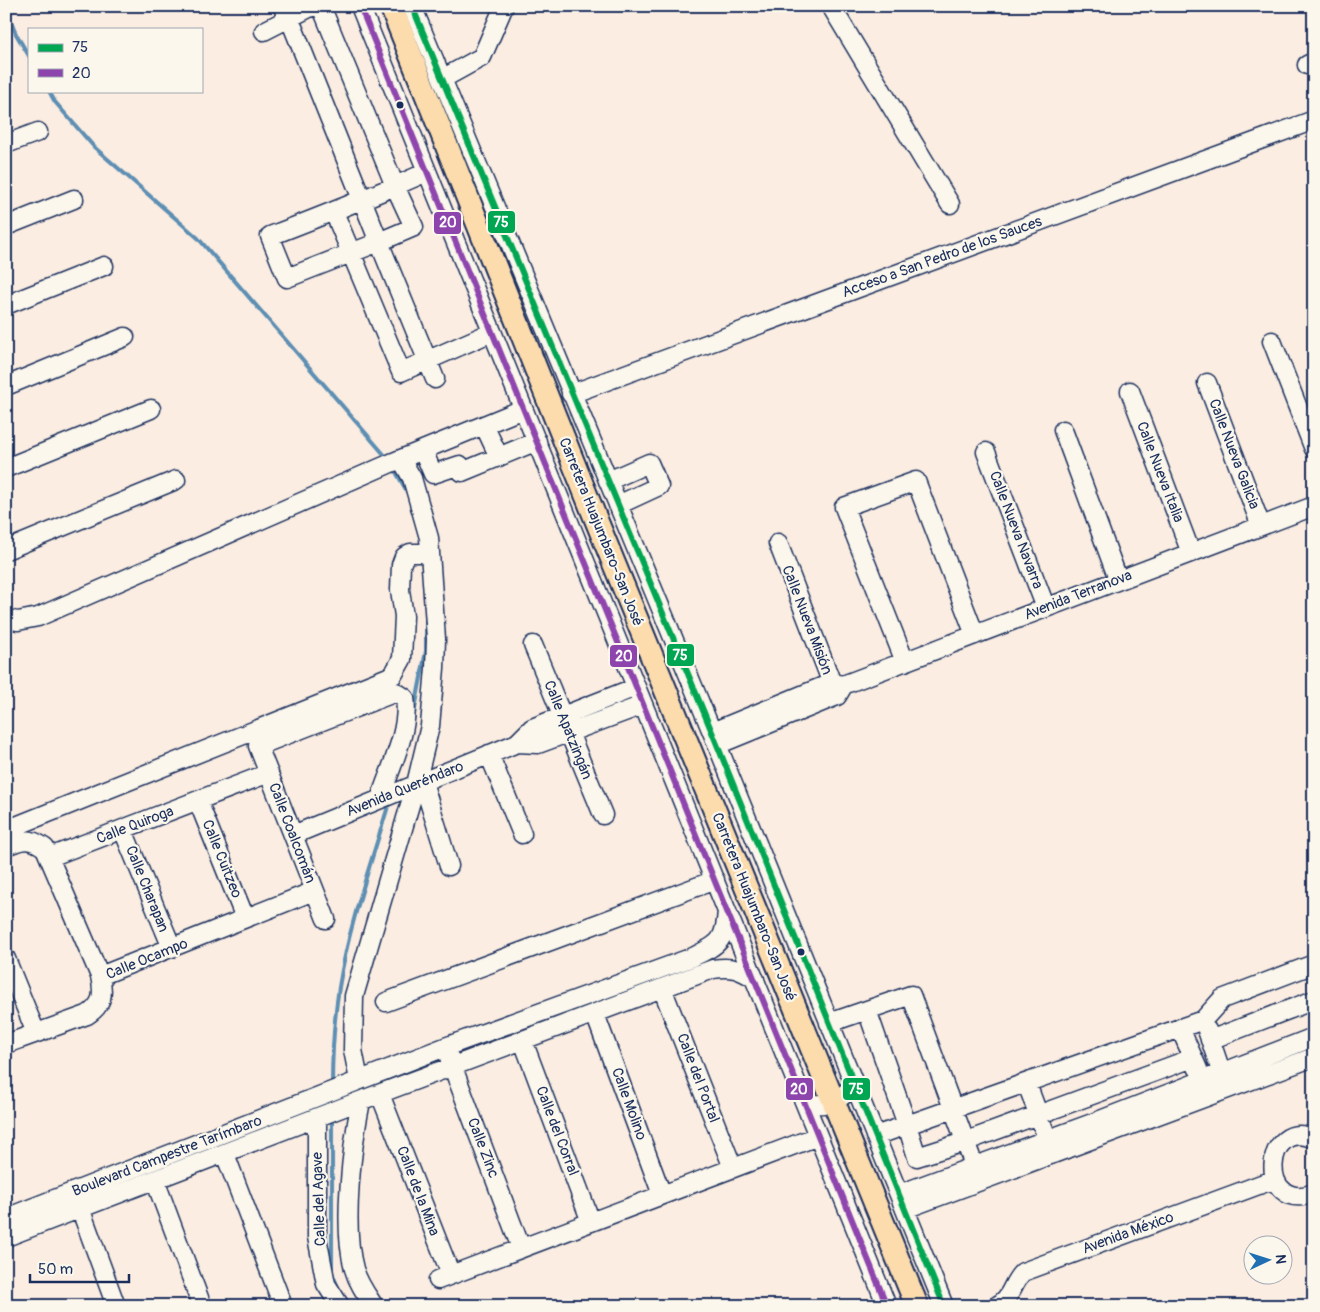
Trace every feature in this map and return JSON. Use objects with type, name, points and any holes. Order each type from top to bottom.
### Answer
[{"type":"main road","name":"Carretera Huajumbaro-San José","points":[[391,6],[630,604],[916,1306]]},
{"type":"street","points":[[264,31],[285,12],[313,6]]},
{"type":"street","points":[[321,6],[395,186],[414,227],[287,278],[270,236],[334,212],[363,199],[395,186],[427,172]]},
{"type":"street","points":[[360,6],[888,1306]]},
{"type":"street","points":[[412,6],[715,739],[944,1306]]},
{"type":"street","points":[[442,79],[482,57],[504,6]]},
{"type":"street","points":[[831,6],[950,204]]},
{"type":"street","points":[[285,12],[435,379]]},
{"type":"street","name":"Acceso a San Pedro de los Sauces","points":[[571,394],[1314,120]]},
{"type":"street","points":[[6,144],[38,132]]},
{"type":"street","points":[[6,226],[74,199]]},
{"type":"street","points":[[334,212],[401,372],[492,332]]},
{"type":"street","points":[[6,305],[104,266]]},
{"type":"street","points":[[6,386],[125,337]]},
{"type":"street","points":[[1272,341],[1314,449]]},
{"type":"street","name":"Calle Nueva Galicia","points":[[1208,382],[1261,526]]},
{"type":"street","name":"Calle Nueva Italia","points":[[1130,391],[1191,553]]},
{"type":"street","points":[[6,468],[151,409]]},
{"type":"street","points":[[6,619],[18,622],[38,617],[396,461],[523,409]]},
{"type":"street","points":[[484,425],[498,457]]},
{"type":"street","points":[[1063,430],[1118,579]]},
{"type":"street","points":[[423,450],[433,474],[460,464],[462,472],[536,441]]},
{"type":"street","name":"Calle Nueva Navarra","points":[[986,452],[1046,608]]},
{"type":"street","points":[[353,1083],[354,996],[416,785],[430,726],[435,668],[436,639],[422,553],[429,538],[412,478],[396,461]]},
{"type":"street","points":[[568,518],[582,520],[595,517],[617,503],[640,495],[630,471],[608,481]]},
{"type":"street","points":[[6,550],[176,480]]},
{"type":"street","points":[[905,662],[844,507],[916,481],[976,635]]},
{"type":"street","name":"Avenida Terranova","points":[[715,739],[837,688],[1118,579],[1314,506]]},
{"type":"street","name":"Calle Nueva Misión","points":[[778,543],[837,688]]},
{"type":"street","points":[[6,830],[393,675],[402,660],[404,616],[400,590],[401,564],[404,557],[422,553]]},
{"type":"street","points":[[609,620],[618,610],[630,604],[644,602],[659,604]]},
{"type":"street","name":"Calle Apatzingán","points":[[533,645],[603,815]]},
{"type":"street","name":"Avenida Queréndaro","points":[[293,835],[517,743],[532,728],[636,686]]},
{"type":"street","name":"Calle Coalcomán","points":[[326,919],[258,746],[396,692],[405,698],[407,709],[385,797]]},
{"type":"street","name":"Avenida Queréndaro","points":[[517,743],[538,744],[643,705]]},
{"type":"street","points":[[490,754],[522,834]]},
{"type":"street","name":"Calle Quiroga","points":[[50,857],[269,773]]},
{"type":"street","points":[[416,785],[449,866]]},
{"type":"street","name":"Calle Cuitzeo","points":[[198,801],[245,918]]},
{"type":"street","name":"Calle Charapan","points":[[123,830],[172,948]]},
{"type":"street","points":[[6,846],[21,840],[34,840],[45,848],[100,976]]},
{"type":"street","points":[[386,1002],[715,880]]},
{"type":"street","name":"Calle Ocampo","points":[[6,1044],[96,1010],[102,1002],[103,990],[100,976],[314,891]]},
{"type":"street","name":"Boulevard Campestre Tarímbaro","points":[[6,1237],[76,1200],[327,1093],[445,1047],[693,957],[716,945],[726,931],[727,911]]},
{"type":"street","points":[[693,957],[700,974]]},
{"type":"street","points":[[6,958],[36,1033]]},
{"type":"street","points":[[875,1136],[1027,1084],[1203,1020],[1222,999],[1314,964]]},
{"type":"street","name":"Boulevard Campestre Tarímbaro","points":[[6,1218],[155,1180],[700,974],[724,967],[739,968],[755,979]]},
{"type":"street","name":"Calle del Portal","points":[[662,988],[733,1168]]},
{"type":"street","points":[[829,1023],[911,994],[977,1174]]},
{"type":"street","points":[[1210,1040],[1314,1000]]},
{"type":"street","points":[[867,1010],[917,1156],[964,1142],[1039,1114],[1200,1076],[1222,1074],[1314,1057]]},
{"type":"street","name":"Calle Molino","points":[[595,1014],[662,1195]]},
{"type":"street","points":[[1203,1020],[1222,1074]]},
{"type":"street","points":[[1180,1028],[1200,1076]]},
{"type":"street","points":[[902,1202],[1050,1147],[1200,1076],[1222,1074],[1314,1037]]},
{"type":"street","name":"Calle del Corral","points":[[523,1041],[591,1222]]},
{"type":"street","name":"Calle Zinc","points":[[445,1047],[521,1248]]},
{"type":"street","points":[[805,1103],[819,1106],[833,1103],[845,1096],[854,1084]]},
{"type":"street","points":[[1027,1084],[1050,1147]]},
{"type":"street","name":"Calle de la Mina","points":[[380,1094],[445,1277],[521,1248]]},
{"type":"street","points":[[355,1103],[352,1143],[350,1241],[354,1268],[362,1289],[374,1306]]},
{"type":"street","name":"Calle del Agave","points":[[322,1116],[317,1237],[326,1284],[340,1306]]},
{"type":"street","points":[[521,1248],[818,1136]]},
{"type":"street","points":[[1314,1139],[1300,1136],[1282,1143],[1272,1160],[1274,1179],[1281,1188],[1290,1194],[1301,1196],[1314,1193]]},
{"type":"street","points":[[225,1154],[283,1306]]},
{"type":"street","name":"Avenida México","points":[[996,1306],[1008,1298],[1015,1279],[1023,1272],[1274,1179]]},
{"type":"street","points":[[155,1180],[202,1306]]},
{"type":"street","points":[[76,1200],[116,1306]]},
{"type":"waterway","points":[[6,9],[16,34],[28,54]]},
{"type":"waterway","points":[[50,92],[55,102],[94,147],[198,238],[388,459]]},
{"type":"waterway","points":[[393,467],[408,493]]},
{"type":"waterway","points":[[413,719],[426,651],[426,617]]},
{"type":"waterway","points":[[332,1086],[335,1024],[343,964],[361,894],[389,803]]},
{"type":"waterway","points":[[332,1118],[332,1273],[338,1287]]},
{"type":"transit line","name":"20","points":[[360,6],[887,1306]]},
{"type":"transit line","name":"75","points":[[412,6],[712,732],[944,1306]]}]
